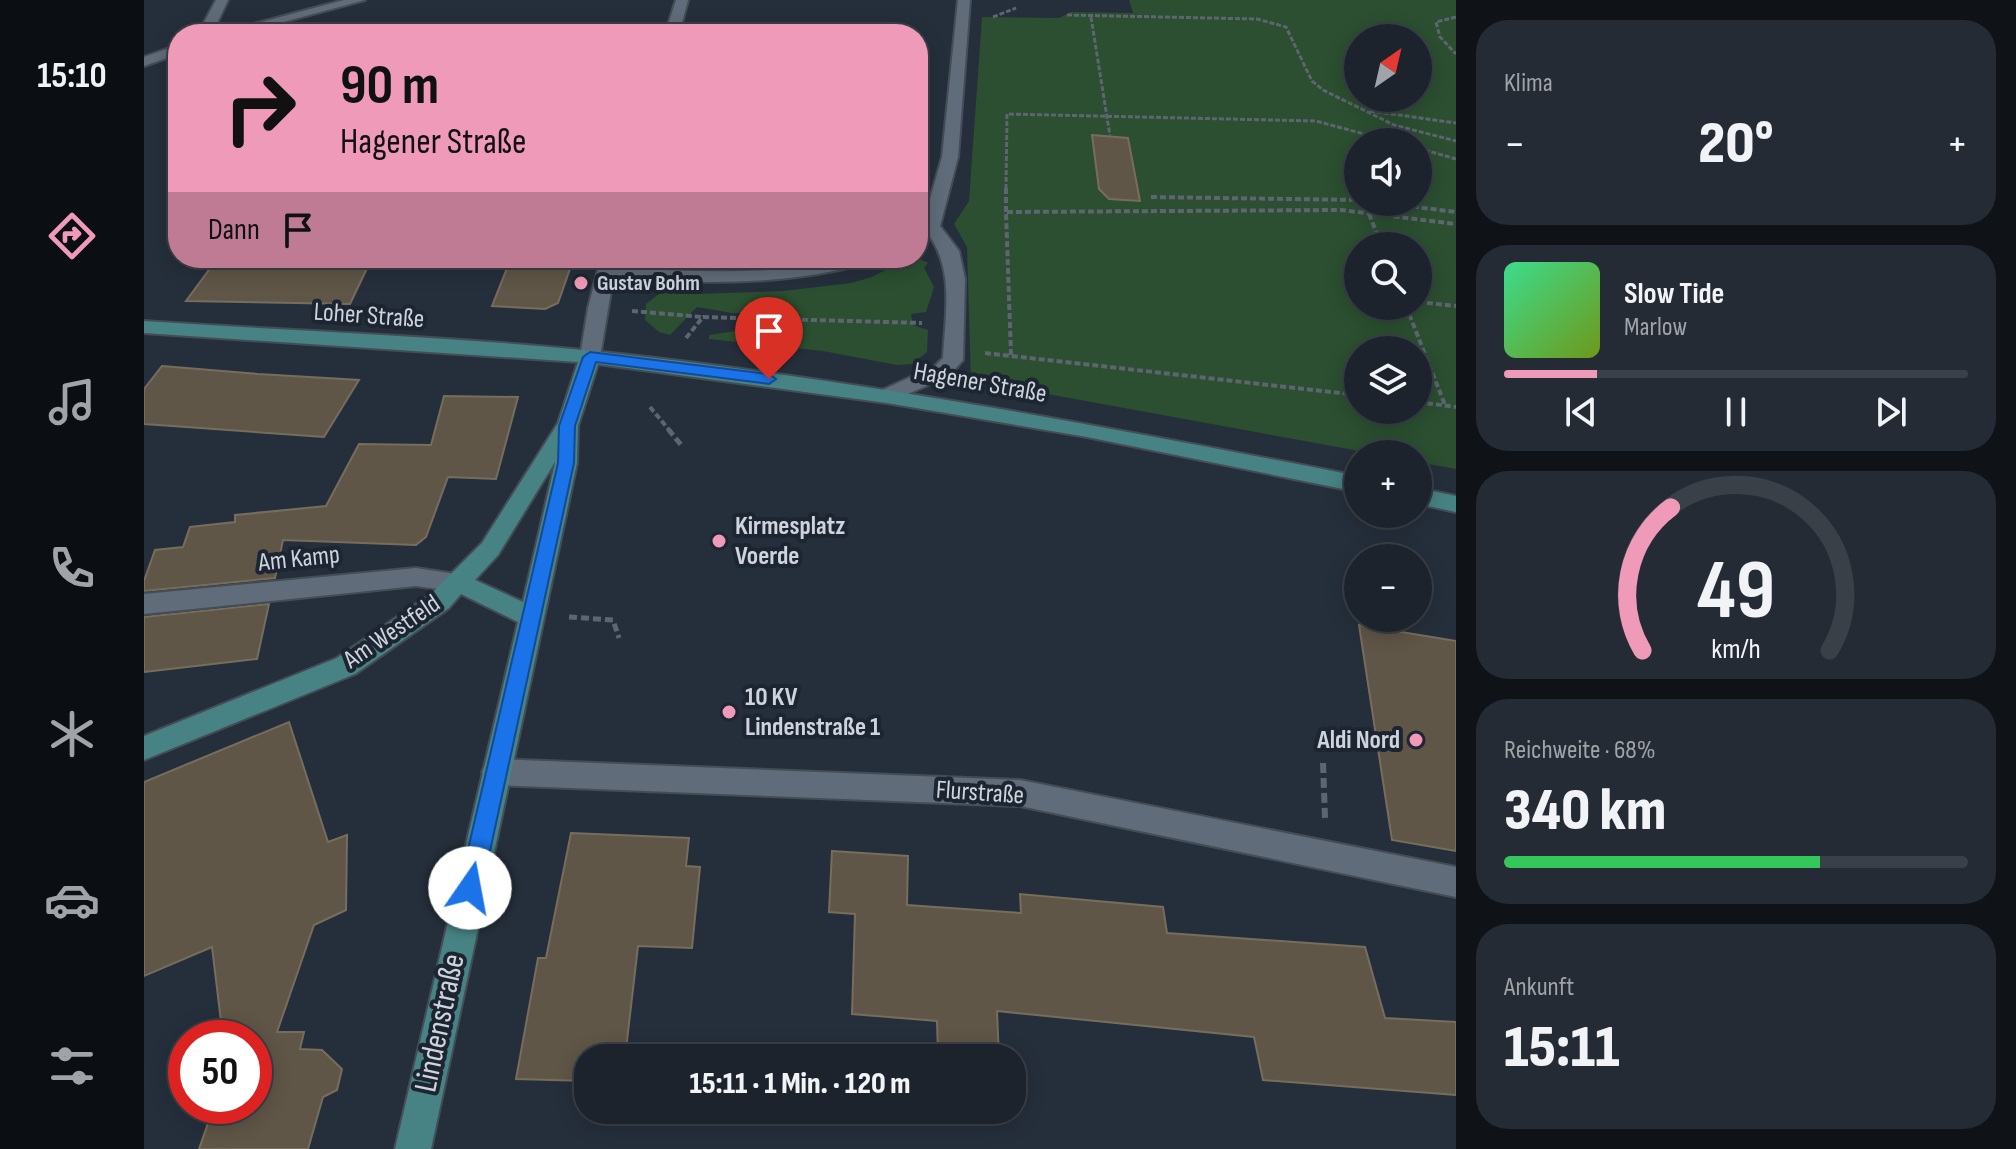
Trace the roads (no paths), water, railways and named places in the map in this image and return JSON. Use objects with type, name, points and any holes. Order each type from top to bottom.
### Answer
[{"type":"main road","name":"Loher Straße","points":[[144,327],[590,357]]},
{"type":"main road","name":"Hagener Straße","points":[[590,357],[887,396],[1087,430],[1344,481]]},
{"type":"main road","name":"Lindenstraße","points":[[413,1149],[566,463],[567,426],[590,357]]},
{"type":"main road","name":"Am Westfeld","points":[[144,748],[346,666],[440,601],[490,549],[567,426]]},
{"type":"main road","points":[[1432,499],[1456,504]]},
{"type":"main road","points":[[460,583],[532,617]]},
{"type":"street","points":[[210,24],[222,0]]},
{"type":"street","points":[[263,24],[359,0]]},
{"type":"street","points":[[675,24],[682,0]]},
{"type":"street","points":[[928,218],[950,157],[964,0]]},
{"type":"street","points":[[144,62],[168,53]]},
{"type":"street","points":[[887,396],[942,371],[953,360],[956,279],[950,251],[928,232]]},
{"type":"street","name":"Lindenstraße","points":[[590,357],[597,308],[607,268]]},
{"type":"street","points":[[623,268],[685,276],[795,273],[826,268]]},
{"type":"street","name":"Am Kamp","points":[[144,604],[416,577],[460,583]]},
{"type":"street","name":"Flurstraße","points":[[496,772],[1020,793],[1456,882]]},
{"type":"place","name":"Gustav Bohm","points":[[581,283]]},
{"type":"place","name":"Kirmesplatz Voerde","points":[[719,541]]},
{"type":"place","name":"10 KV Lindenstraße 1","points":[[729,712]]},
{"type":"place","name":"Aldi Nord","points":[[1416,740]]}]
